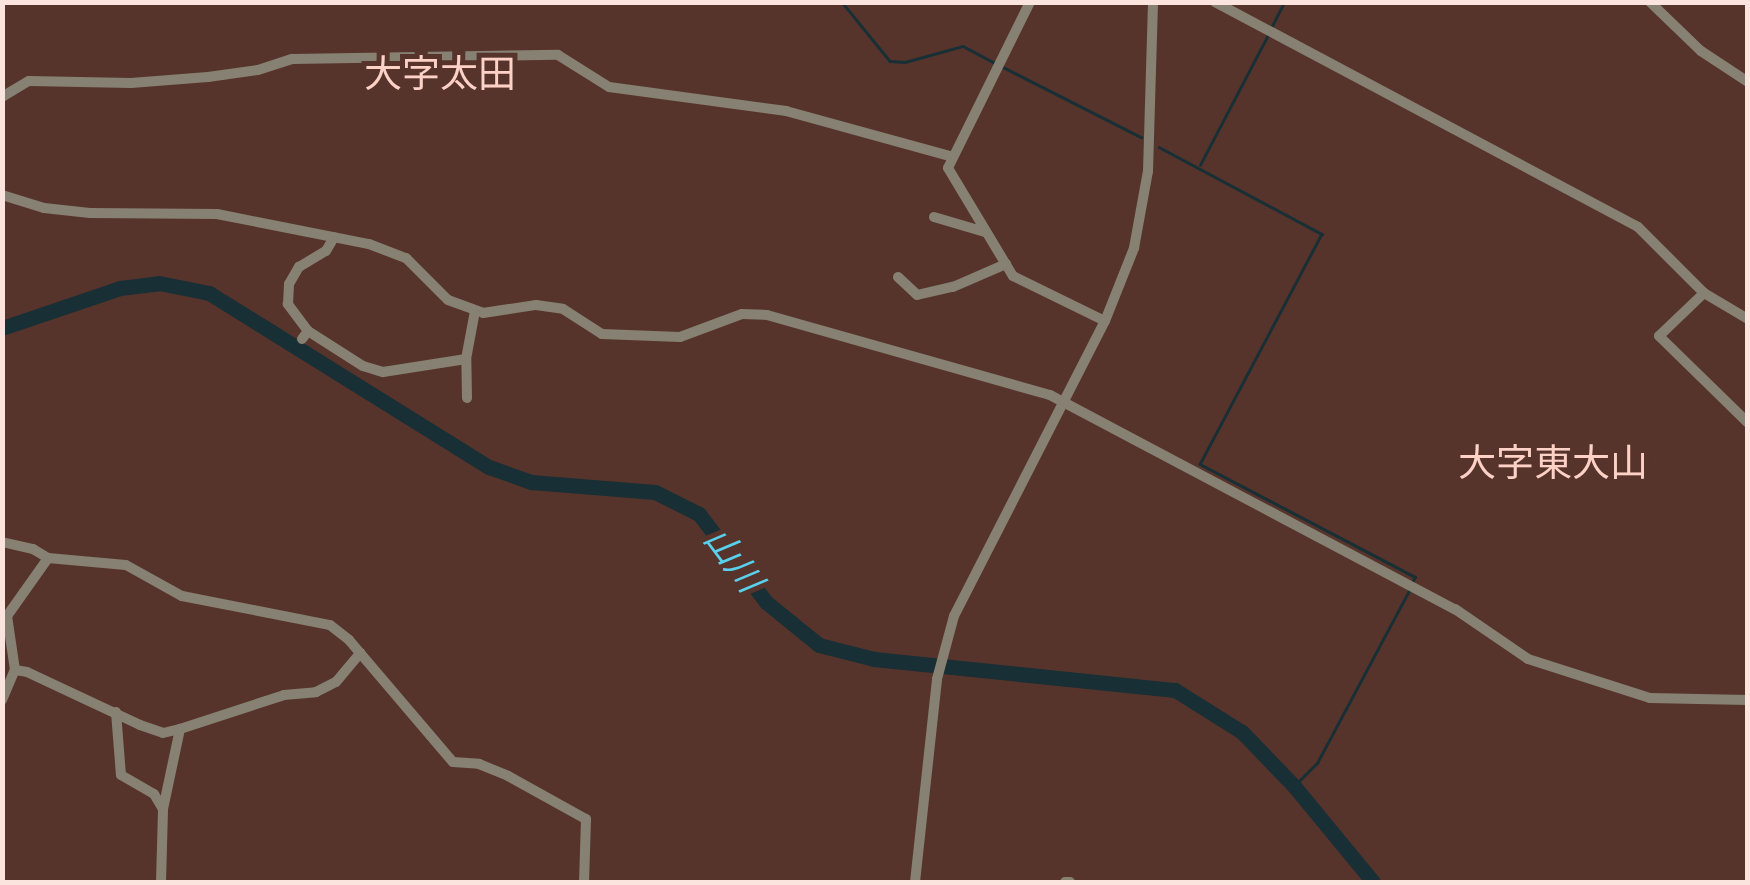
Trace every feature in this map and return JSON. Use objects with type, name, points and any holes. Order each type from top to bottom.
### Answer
[{"type":"street","points":[[1030,2],[948,168],[1014,276],[1104,321]]},
{"type":"street","points":[[916,882],[943,650],[974,572],[1104,321],[1134,248],[1148,170],[1153,2]]},
{"type":"street","points":[[1215,2],[1638,227],[1704,293],[1748,319]]},
{"type":"street","points":[[1650,2],[1700,51],[1748,82]]},
{"type":"street","points":[[2,97],[29,81],[130,83],[208,78],[292,60],[558,55],[609,88],[786,111],[952,157]]},
{"type":"street","points":[[2,195],[44,208],[90,213],[218,214],[334,237],[406,258],[448,300],[475,311],[536,305],[563,309],[602,334],[680,337],[742,314],[767,315],[1064,400],[1442,602],[1528,659],[1650,698],[1748,700]]},
{"type":"street","points":[[934,217],[985,232]]},
{"type":"street","points":[[334,237],[326,251],[299,267],[288,284],[288,304],[305,335],[363,366],[383,372],[466,359]]},
{"type":"street","points":[[898,278],[918,295],[954,286],[1006,264]]},
{"type":"street","points":[[1704,293],[1659,336],[1748,423]]},
{"type":"street","points":[[466,398],[466,359],[475,311]]},
{"type":"street","points":[[2,542],[34,549],[48,558],[126,565],[182,596],[321,622],[341,632],[453,762],[478,764],[508,776],[586,819],[584,882]]},
{"type":"street","points":[[2,700],[15,670],[7,616],[48,558]]},
{"type":"street","points":[[15,670],[163,734],[284,695],[316,692],[336,682],[360,653]]},
{"type":"street","points":[[116,712],[120,775],[154,794],[163,809]]},
{"type":"street","points":[[162,882],[163,809],[180,729]]},
{"type":"waterway","points":[[842,2],[890,61],[905,62],[963,46],[995,63]]},
{"type":"waterway","points":[[1271,28],[1284,2]]},
{"type":"waterway","points":[[1200,165],[1268,35]]},
{"type":"waterway","points":[[1003,67],[1141,137]]},
{"type":"waterway","points":[[1159,147],[1322,234],[1200,464],[1415,577],[1413,582]]},
{"type":"waterway","name":"山川","points":[[2,328],[120,288],[159,283],[209,293],[489,467],[531,482],[655,492],[699,514],[766,602],[819,645],[874,659],[1175,690],[1242,732],[1294,786],[1373,882]]},
{"type":"waterway","points":[[1294,786],[1317,763],[1410,589]]},
{"type":"district","name":"大字太田","points":[[440,73]]},
{"type":"district","name":"大字東大山","points":[[1553,462]]}]
